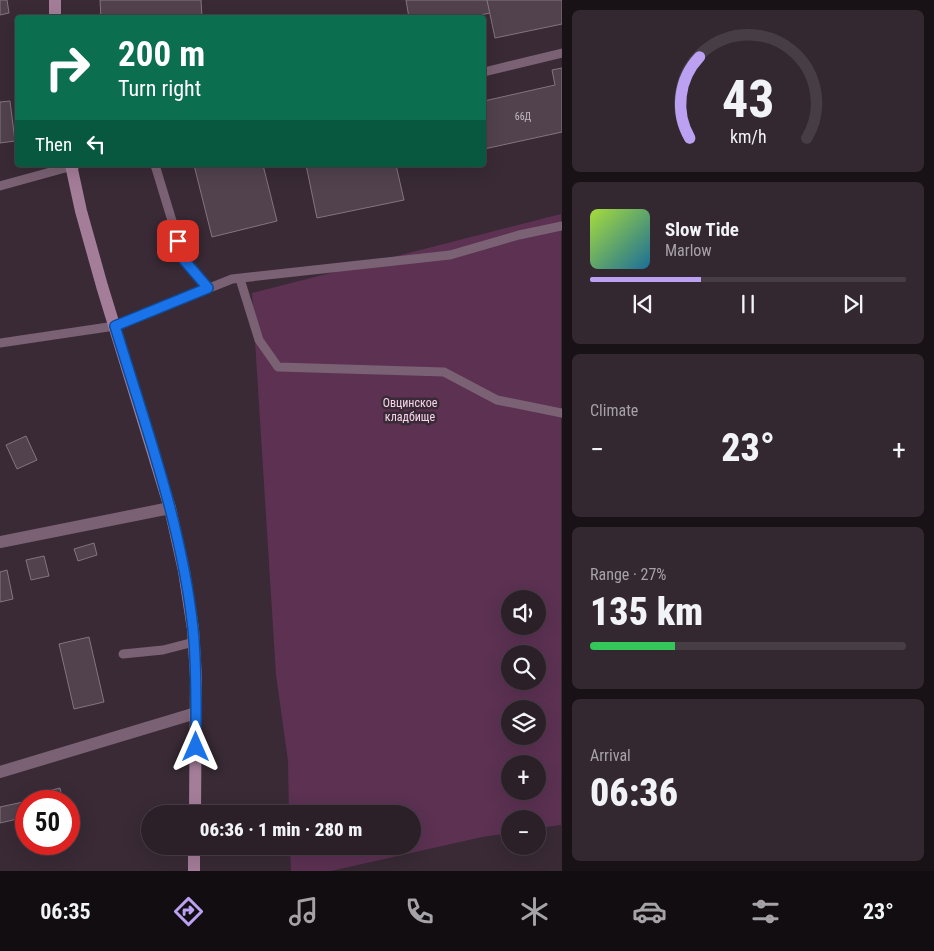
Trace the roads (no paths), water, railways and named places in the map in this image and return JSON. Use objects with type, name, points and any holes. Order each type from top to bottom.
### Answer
[{"type":"main road","points":[[54,0],[55,15]]},
{"type":"main road","points":[[72,167],[90,246],[170,508],[184,571],[194,642],[196,713],[195,805]]},
{"type":"main road","points":[[194,855],[194,871]]},
{"type":"street","points":[[0,542],[170,508]]},
{"type":"street","points":[[0,772],[196,713]]},
{"type":"lane","points":[[486,72],[562,53]]},
{"type":"lane","points":[[0,186],[68,167]]},
{"type":"lane","points":[[155,167],[184,260],[208,288]]},
{"type":"lane","points":[[0,344],[115,326],[232,279],[450,255],[562,226]]},
{"type":"lane","points":[[240,279],[259,340],[278,367],[444,372],[497,400],[562,413]]},
{"type":"lane","points":[[123,654],[163,650],[194,642]]},
{"type":"park label","name":"Овцинское кладбище","points":[[410,410]]}]
